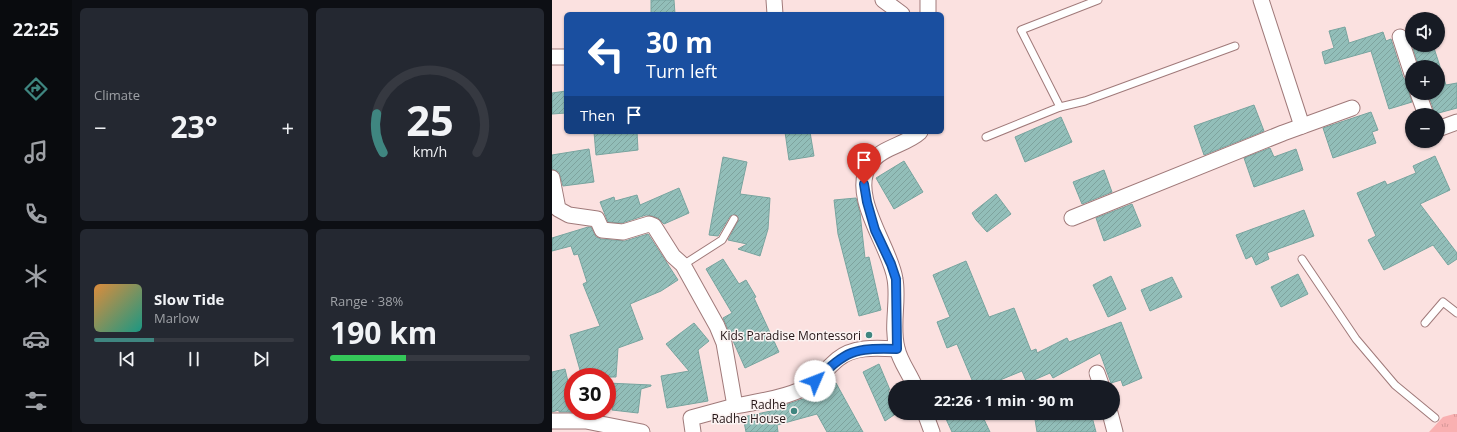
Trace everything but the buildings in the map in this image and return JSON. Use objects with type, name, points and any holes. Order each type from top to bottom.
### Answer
[{"type":"street","points":[[774,0],[775,12]]},
{"type":"street","points":[[883,0],[899,12]]},
{"type":"street","points":[[928,0],[928,12]]},
{"type":"street","points":[[1261,0],[1302,126]]},
{"type":"street","points":[[1400,37],[1407,60]]},
{"type":"street","points":[[552,57],[564,57]]},
{"type":"street","points":[[1072,218],[1302,126],[1352,108]]},
{"type":"street","points":[[1445,126],[1457,122]]},
{"type":"street","points":[[911,380],[897,349],[896,279],[891,264],[875,230],[867,202],[864,184],[866,172],[870,164],[878,156],[916,134]]},
{"type":"street","points":[[552,178],[558,209],[569,215],[597,219],[602,230],[623,232],[649,224],[654,226],[673,256],[683,265],[717,326],[724,343],[734,406]]},
{"type":"street","points":[[693,432],[691,418],[734,406],[766,400],[800,390],[815,381],[838,359],[848,353],[858,350],[897,349]]},
{"type":"street","points":[[928,420],[932,432]]},
{"type":"street","points":[[1112,420],[1115,432]]},
{"type":"street","points":[[552,421],[586,421],[642,432]]},
{"type":"lane","points":[[1060,107],[1020,30],[1098,0]]},
{"type":"lane","points":[[986,137],[1060,107],[1085,101],[1235,46]]},
{"type":"lane","points":[[683,265],[722,240],[734,219]]},
{"type":"lane","points":[[1302,259],[1356,339],[1395,385],[1435,418]]},
{"type":"lane","points":[[1425,323],[1443,302],[1457,313]]},
{"type":"green space","points":[[1457,414],[1457,432],[1429,432],[1443,417]]},
{"type":"place","name":"Kids Paradise Montessori","points":[[869,335]]},
{"type":"place","name":"Radhe Radhe House","points":[[794,411]]},
{"type":"route","points":[[815,381],[838,359],[848,353],[858,350],[879,348],[897,349],[896,279],[891,264],[875,230],[867,202],[864,184]]}]
